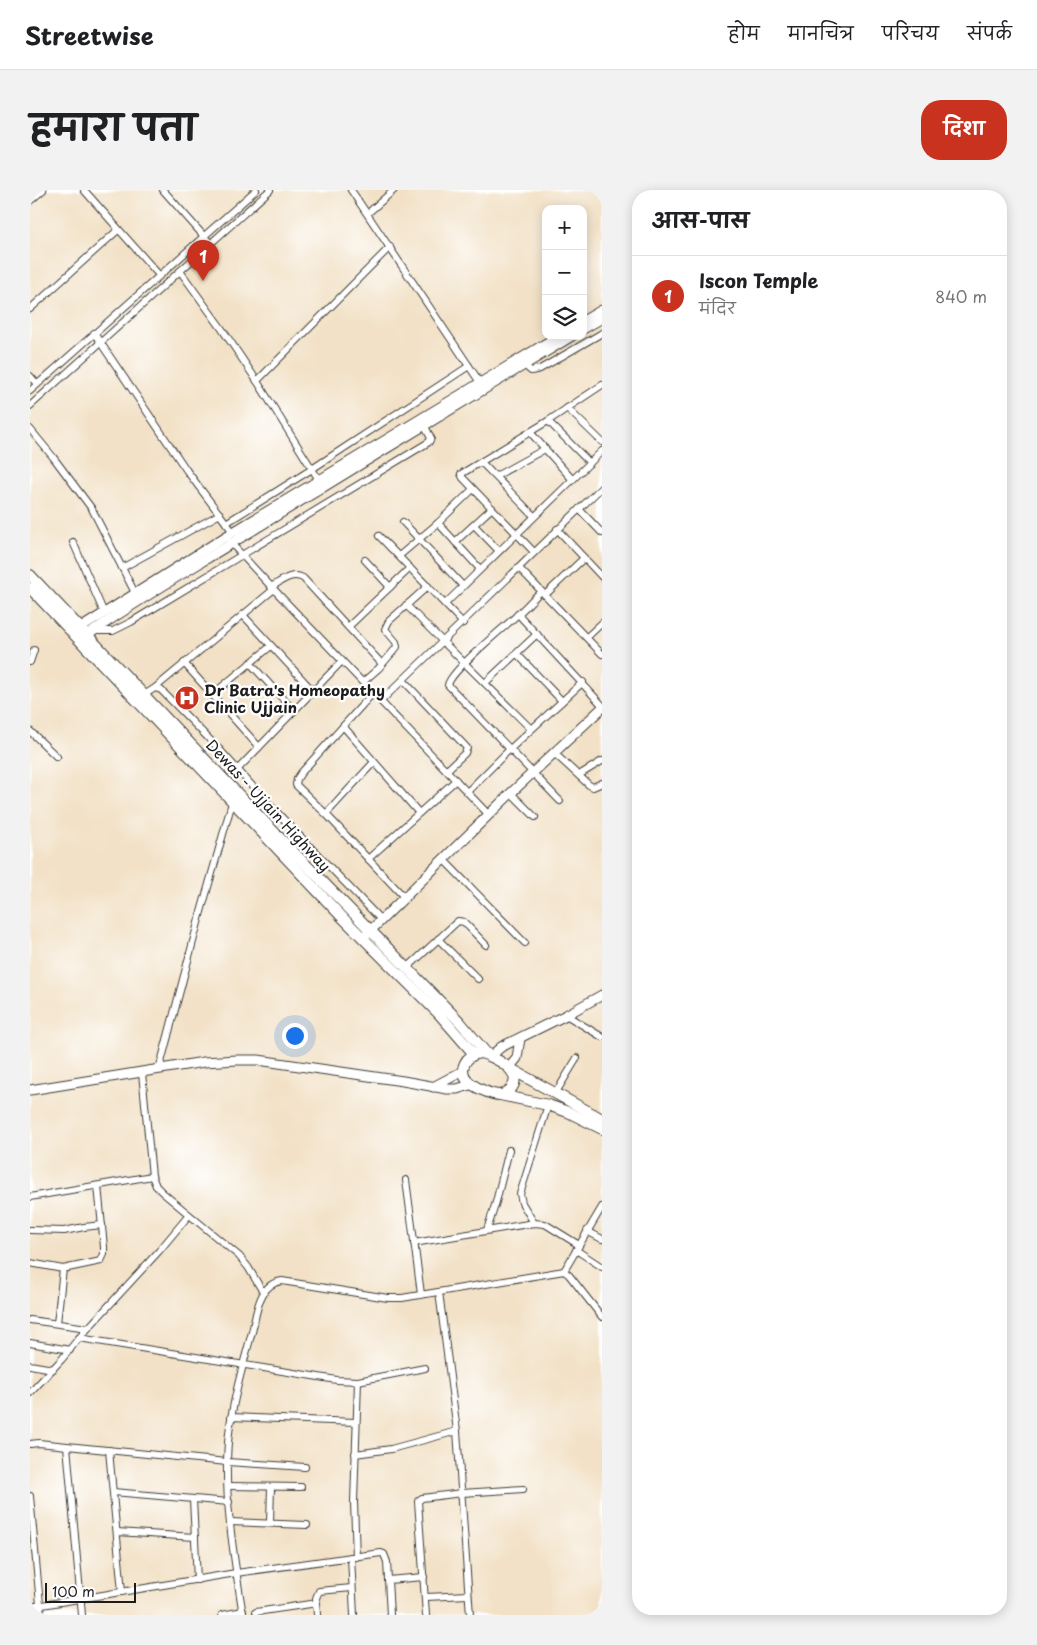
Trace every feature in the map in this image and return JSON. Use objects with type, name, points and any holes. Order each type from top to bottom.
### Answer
[{"type":"main road","name":"Dewas - Ujjain Highway","points":[[30,575],[49,600],[144,695],[234,796],[366,934],[474,1054]]},
{"type":"main road","name":"Dewas - Ujjain Highway","points":[[30,588],[49,600]]},
{"type":"main road","name":"Dewas - Ujjain Highway","points":[[83,634],[153,718],[234,796]]},
{"type":"main road","name":"Dewas - Ujjain Highway","points":[[366,934],[406,969],[460,1022],[489,1055],[510,1069],[602,1119]]},
{"type":"main road","points":[[489,1055],[474,1054],[466,1060],[463,1071],[468,1081],[492,1094],[548,1105],[568,1112],[602,1129]]},
{"type":"main road","points":[[500,1095],[512,1087],[514,1077],[510,1069]]},
{"type":"street","points":[[30,201],[42,190]]},
{"type":"street","points":[[84,190],[160,275]]},
{"type":"street","points":[[164,190],[210,243]]},
{"type":"street","points":[[30,406],[270,190]]},
{"type":"street","points":[[351,190],[481,384]]},
{"type":"street","points":[[368,213],[394,190]]},
{"type":"street","points":[[30,391],[253,191]]},
{"type":"street","points":[[30,309],[118,230]]},
{"type":"street","points":[[257,381],[390,247]]},
{"type":"street","points":[[180,271],[257,381],[319,480]]},
{"type":"street","points":[[30,298],[36,304]]},
{"type":"street","points":[[587,319],[602,310]]},
{"type":"street","points":[[587,327],[602,318]]},
{"type":"street","points":[[94,333],[187,471],[220,514],[226,523],[230,538],[242,555],[489,814]]},
{"type":"street","points":[[519,364],[531,371],[540,369],[602,333]]},
{"type":"street","points":[[83,634],[156,589],[319,480],[410,429],[424,425],[504,374],[552,340]]},
{"type":"street","points":[[519,364],[564,340]]},
{"type":"street","points":[[226,523],[468,366]]},
{"type":"street","points":[[83,634],[104,613],[136,593],[410,429],[481,384],[504,374]]},
{"type":"street","points":[[30,376],[37,384]]},
{"type":"street","points":[[534,552],[462,478],[461,474],[548,421],[602,385]]},
{"type":"street","points":[[567,408],[602,442]]},
{"type":"street","points":[[548,421],[590,463]]},
{"type":"street","points":[[83,634],[113,631],[131,622],[430,441],[431,438],[424,425]]},
{"type":"street","points":[[30,429],[92,510],[136,593]]},
{"type":"street","points":[[530,432],[572,479]]},
{"type":"street","points":[[496,476],[545,449]]},
{"type":"street","points":[[445,604],[602,451]]},
{"type":"street","points":[[482,462],[534,516]]},
{"type":"street","points":[[381,701],[602,487]]},
{"type":"street","points":[[399,556],[438,523],[473,489]]},
{"type":"street","points":[[455,542],[492,508]]},
{"type":"street","points":[[579,509],[602,533]]},
{"type":"street","points":[[122,568],[220,514]]},
{"type":"street","points":[[403,522],[464,586]]},
{"type":"street","points":[[438,523],[480,569]]},
{"type":"street","points":[[474,525],[499,551]]},
{"type":"street","points":[[557,529],[602,577]]},
{"type":"street","points":[[379,536],[463,623]]},
{"type":"street","points":[[73,542],[104,613]]},
{"type":"street","points":[[560,801],[449,687],[448,682],[465,662],[584,558]]},
{"type":"street","points":[[364,560],[390,587]]},
{"type":"street","points":[[348,627],[410,568]]},
{"type":"street","points":[[518,568],[602,654]]},
{"type":"street","points":[[144,695],[155,688],[286,578],[300,577],[382,664]]},
{"type":"street","points":[[363,682],[395,650],[397,644],[385,629],[385,626],[428,586]]},
{"type":"street","points":[[406,605],[531,730]]},
{"type":"street","points":[[366,934],[489,814],[601,709],[582,682],[518,614]]},
{"type":"street","points":[[243,615],[313,691]]},
{"type":"street","points":[[587,638],[602,623]]},
{"type":"street","points":[[485,683],[537,634]]},
{"type":"street","points":[[212,695],[272,646]]},
{"type":"street","points":[[30,662],[34,650]]},
{"type":"street","points":[[517,654],[562,701]]},
{"type":"street","points":[[238,769],[342,661]]},
{"type":"street","points":[[184,663],[259,747]]},
{"type":"street","points":[[250,663],[294,711]]},
{"type":"street","points":[[403,680],[465,745],[467,751],[447,770]]},
{"type":"street","points":[[467,792],[582,682]]},
{"type":"street","points":[[155,688],[161,690],[238,769],[265,800],[380,920]]},
{"type":"street","points":[[373,693],[296,782],[297,788],[326,814],[404,897]]},
{"type":"street","points":[[343,726],[419,813]]},
{"type":"street","points":[[30,731],[57,758]]},
{"type":"street","points":[[554,753],[589,785],[593,787],[602,783]]},
{"type":"street","points":[[579,775],[602,761]]},
{"type":"street","points":[[326,814],[374,762]]},
{"type":"street","points":[[368,859],[456,780]]},
{"type":"street","points":[[511,793],[535,817]]},
{"type":"street","points":[[159,1070],[234,796]]},
{"type":"street","points":[[443,859],[525,943]]},
{"type":"street","points":[[406,969],[455,922],[462,921],[486,945]]},
{"type":"street","points":[[438,939],[478,979]]},
{"type":"street","points":[[489,1055],[602,995]]},
{"type":"street","points":[[566,1015],[602,1037]]},
{"type":"street","points":[[510,1069],[517,1058],[520,1038]]},
{"type":"street","points":[[555,1094],[577,1058]]},
{"type":"street","points":[[30,1090],[212,1062],[237,1060],[258,1060],[433,1087],[457,1089],[473,1084]]},
{"type":"street","points":[[433,1087],[463,1071]]},
{"type":"street","points":[[142,1073],[152,1176],[156,1186],[188,1215],[239,1256],[248,1266],[263,1292]]},
{"type":"street","points":[[534,1223],[522,1203],[520,1194],[548,1105]]},
{"type":"street","points":[[487,1230],[509,1150]]},
{"type":"street","points":[[30,1197],[152,1176]]},
{"type":"street","points":[[406,1180],[421,1294]]},
{"type":"street","points":[[30,1263],[63,1269],[101,1261],[104,1254],[98,1186]]},
{"type":"street","points":[[564,1271],[602,1207]]},
{"type":"street","points":[[30,1393],[159,1251],[188,1215]]},
{"type":"street","points":[[414,1243],[534,1223],[545,1224],[602,1267]]},
{"type":"street","points":[[30,1230],[64,1231],[102,1225]]},
{"type":"street","points":[[587,1231],[602,1239]]},
{"type":"street","points":[[57,1323],[63,1269]]},
{"type":"street","points":[[222,1615],[243,1613],[230,1522],[227,1462],[228,1433],[243,1365],[263,1292],[267,1287],[274,1282],[282,1281],[388,1298],[402,1298],[564,1271],[602,1317]]},
{"type":"street","points":[[440,1292],[457,1431],[470,1615]]},
{"type":"street","points":[[30,1320],[88,1328]]},
{"type":"street","points":[[80,1338],[337,1380],[358,1381],[424,1368]]},
{"type":"street","points":[[30,1343],[70,1350]]},
{"type":"street","points":[[30,1365],[53,1369]]},
{"type":"street","points":[[354,1615],[352,1588],[358,1381]]},
{"type":"street","points":[[30,1384],[38,1385]]},
{"type":"street","points":[[231,1417],[356,1422]]},
{"type":"street","points":[[355,1454],[391,1449],[457,1431]]},
{"type":"street","points":[[30,1444],[40,1443],[227,1462],[305,1467]]},
{"type":"street","points":[[67,1446],[82,1598],[82,1615]]},
{"type":"street","points":[[109,1450],[122,1592]]},
{"type":"street","points":[[228,1486],[302,1487]]},
{"type":"street","points":[[270,1487],[270,1523]]},
{"type":"street","points":[[426,1615],[418,1501],[422,1498],[462,1493],[523,1489]]},
{"type":"street","points":[[113,1492],[229,1502]]},
{"type":"street","points":[[30,1496],[33,1566],[41,1615]]},
{"type":"street","points":[[193,1499],[197,1580]]},
{"type":"street","points":[[230,1522],[307,1524]]},
{"type":"street","points":[[117,1532],[195,1537]]},
{"type":"street","points":[[30,1607],[236,1573],[381,1553],[386,1557],[390,1615]]},
{"type":"street","points":[[388,1580],[424,1577]]},
{"type":"street","points":[[318,1615],[316,1603],[319,1591],[352,1588]]},
{"type":"street","points":[[426,1598],[468,1595]]},
{"type":"street","points":[[256,1612],[316,1603]]},
{"type":"place","name":"Iscon Temple","points":[[203,281]]},
{"type":"place","name":"Dr Batra's Homeopathy Clinic Ujjain","points":[[187,698]]}]
